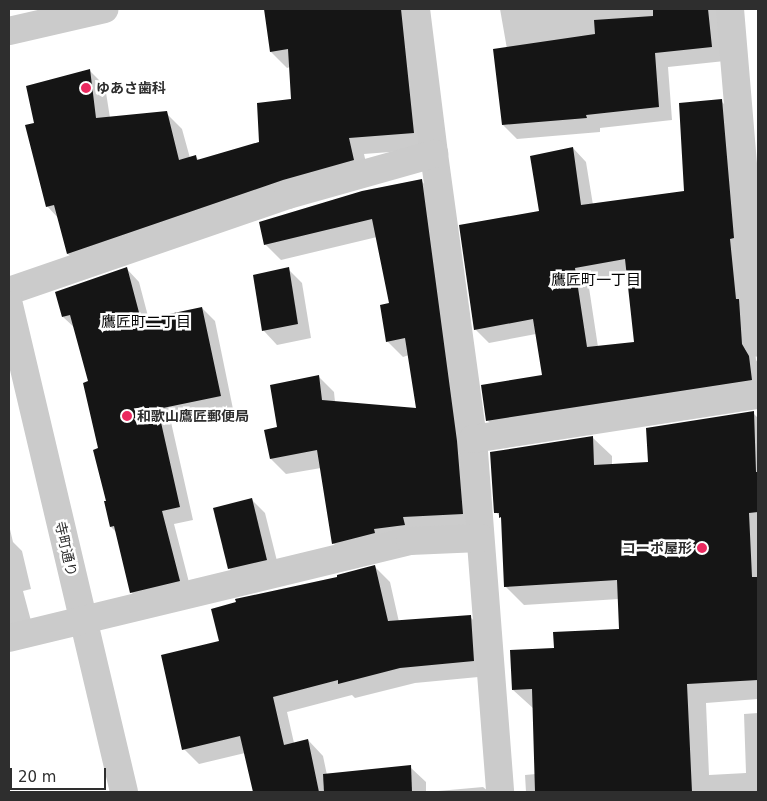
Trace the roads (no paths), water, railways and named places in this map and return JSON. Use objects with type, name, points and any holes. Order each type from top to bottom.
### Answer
[{"type":"street","points":[[9,31],[105,9]]},
{"type":"street","points":[[416,9],[473,439],[500,792]]},
{"type":"street","points":[[730,9],[751,183],[758,343]]},
{"type":"street","points":[[9,291],[288,195],[434,154]]},
{"type":"street","name":"寺町通り","points":[[9,305],[124,792]]},
{"type":"street","points":[[473,439],[758,395]]},
{"type":"street","points":[[9,638],[410,541],[480,538]]},
{"type":"place","name":"ゆあさ歯科","points":[[86,88]]},
{"type":"place","name":"和歌山鷹匠郵便局","points":[[127,416]]},
{"type":"place","name":"コーポ屋形","points":[[702,548]]},
{"type":"district","name":"鷹匠町一丁目","points":[[596,281]]},
{"type":"district","name":"鷹匠町二丁目","points":[[146,323]]}]
